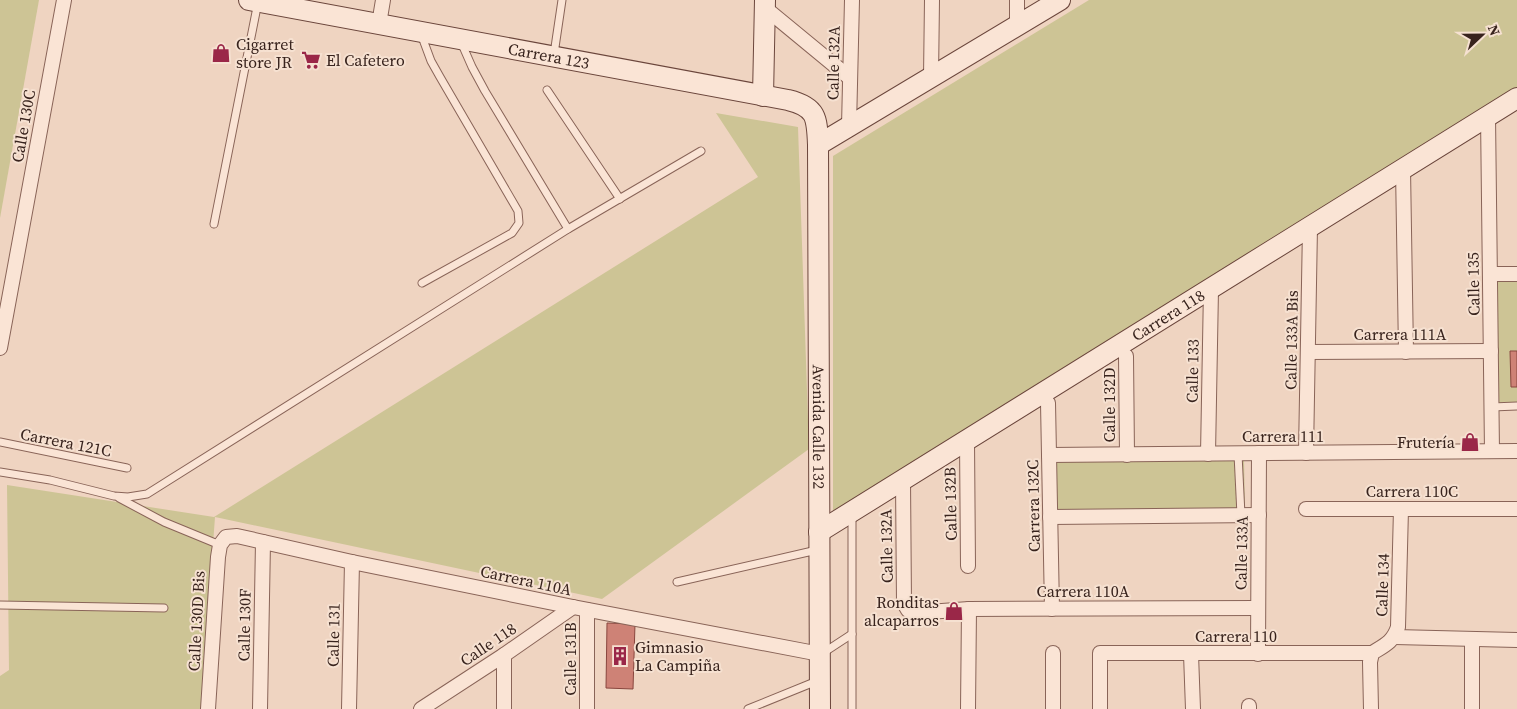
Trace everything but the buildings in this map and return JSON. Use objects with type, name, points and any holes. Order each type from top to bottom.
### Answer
[{"type":"street","name":"Calle 130C","points":[[0,348],[64,0]]},
{"type":"street","points":[[378,24],[383,0]]},
{"type":"street","name":"Calle 132A","points":[[849,126],[852,0]]},
{"type":"street","points":[[931,77],[932,0]]},
{"type":"street","points":[[1017,0],[1017,26]]},
{"type":"street","points":[[818,145],[1060,0]]},
{"type":"street","name":"Carrera 123","points":[[253,1],[794,102],[806,106],[810,110],[815,119],[818,145]]},
{"type":"street","points":[[765,4],[850,78]]},
{"type":"street","points":[[764,96],[765,4]]},
{"type":"street","name":"Carrera 118","points":[[820,541],[852,512],[1517,98]]},
{"type":"street","name":"Calle 135","points":[[1488,116],[1492,451]]},
{"type":"street","name":"Avenida Calle 132","points":[[818,145],[820,709]]},
{"type":"street","points":[[1403,168],[1406,352]]},
{"type":"street","name":"Calle 133A Bis","points":[[1306,453],[1310,227]]},
{"type":"street","points":[[1490,274],[1517,274]]},
{"type":"street","name":"Calle 133","points":[[1208,454],[1211,289]]},
{"type":"street","name":"Carrera 111A","points":[[1309,352],[1491,351]]},
{"type":"street","name":"Calle 132D","points":[[1126,356],[1127,455]]},
{"type":"street","name":"Carrera 132C","points":[[1048,403],[1052,609]]},
{"type":"street","name":"Calle 132B","points":[[967,441],[968,566]]},
{"type":"street","name":"Carrera 111","points":[[1049,455],[1517,451]]},
{"type":"street","name":"Calle 133A","points":[[1258,654],[1260,453]]},
{"type":"street","name":"Calle 132A","points":[[903,480],[904,603],[908,610]]},
{"type":"street","name":"Carrera 110C","points":[[1306,509],[1517,509]]},
{"type":"street","name":"Calle 134","points":[[1372,653],[1388,644],[1395,637],[1398,626],[1401,509]]},
{"type":"street","points":[[1050,517],[1259,514]]},
{"type":"street","name":"Carrera 110A","points":[[223,541],[237,536],[352,562],[587,610],[820,654]]},
{"type":"street","name":"Calle 130D Bis","points":[[208,709],[218,556],[223,541]]},
{"type":"street","name":"Calle 130F","points":[[260,709],[263,542]]},
{"type":"street","name":"Calle 131","points":[[349,709],[352,562]]},
{"type":"street","name":"Calle 118","points":[[423,708],[573,607]]},
{"type":"street","name":"Carrera 110A","points":[[908,610],[915,613],[969,609],[1258,608]]},
{"type":"street","points":[[968,709],[969,609]]},
{"type":"street","name":"Calle 131B","points":[[587,610],[587,709]]},
{"type":"street","points":[[1395,637],[1517,640]]},
{"type":"street","points":[[1472,639],[1472,709]]},
{"type":"street","points":[[1052,653],[1052,709]]},
{"type":"street","name":"Carrera 110","points":[[1100,709],[1100,653],[1372,653]]},
{"type":"street","points":[[1371,709],[1370,662],[1372,653]]},
{"type":"street","points":[[1191,654],[1193,709]]},
{"type":"street","points":[[504,655],[504,709]]},
{"type":"lane","points":[[554,57],[562,0]]},
{"type":"lane","points":[[214,224],[253,1]]},
{"type":"lane","points":[[420,32],[431,61],[518,211],[519,223],[512,233],[422,283]]},
{"type":"lane","points":[[460,39],[472,67],[568,230]]},
{"type":"lane","points":[[547,90],[620,199]]},
{"type":"lane","points":[[0,472],[50,480],[114,496],[128,497],[147,494],[568,230],[701,151]]},
{"type":"lane","points":[[1492,407],[1517,406]]},
{"type":"lane","name":"Carrera 121C","points":[[0,442],[128,468]]},
{"type":"lane","points":[[1238,454],[1241,515]]},
{"type":"lane","points":[[114,496],[164,522],[223,541]]},
{"type":"lane","points":[[852,512],[852,709]]},
{"type":"lane","points":[[676,582],[820,541]]},
{"type":"lane","points":[[0,605],[164,608]]},
{"type":"lane","points":[[820,654],[852,634]]},
{"type":"lane","points":[[748,709],[820,680]]},
{"type":"shaded area","points":[[0,0],[39,0],[0,218]]},
{"type":"shaded area","points":[[1089,0],[1517,0],[1517,91],[969,430],[833,511],[833,156]]},
{"type":"shaded area","points":[[716,113],[798,127],[809,449],[602,599],[215,517],[201,709],[0,709],[0,676],[9,670],[7,485],[214,517],[758,177]]},
{"type":"shaded area","points":[[1490,274],[1517,274],[1517,406],[1492,407]]},
{"type":"shaded area","points":[[1244,459],[1245,509],[1056,510],[1056,460]]},
{"type":"place","name":"Cigarret store JR","points":[[221,53]]},
{"type":"place","name":"El Cafetero","points":[[311,60]]},
{"type":"place","name":"Frutería","points":[[1470,442]]},
{"type":"place","name":"Ronditas alcaparros","points":[[954,611]]},
{"type":"place","name":"Gimnasio La Campiña","points":[[620,656]]}]
